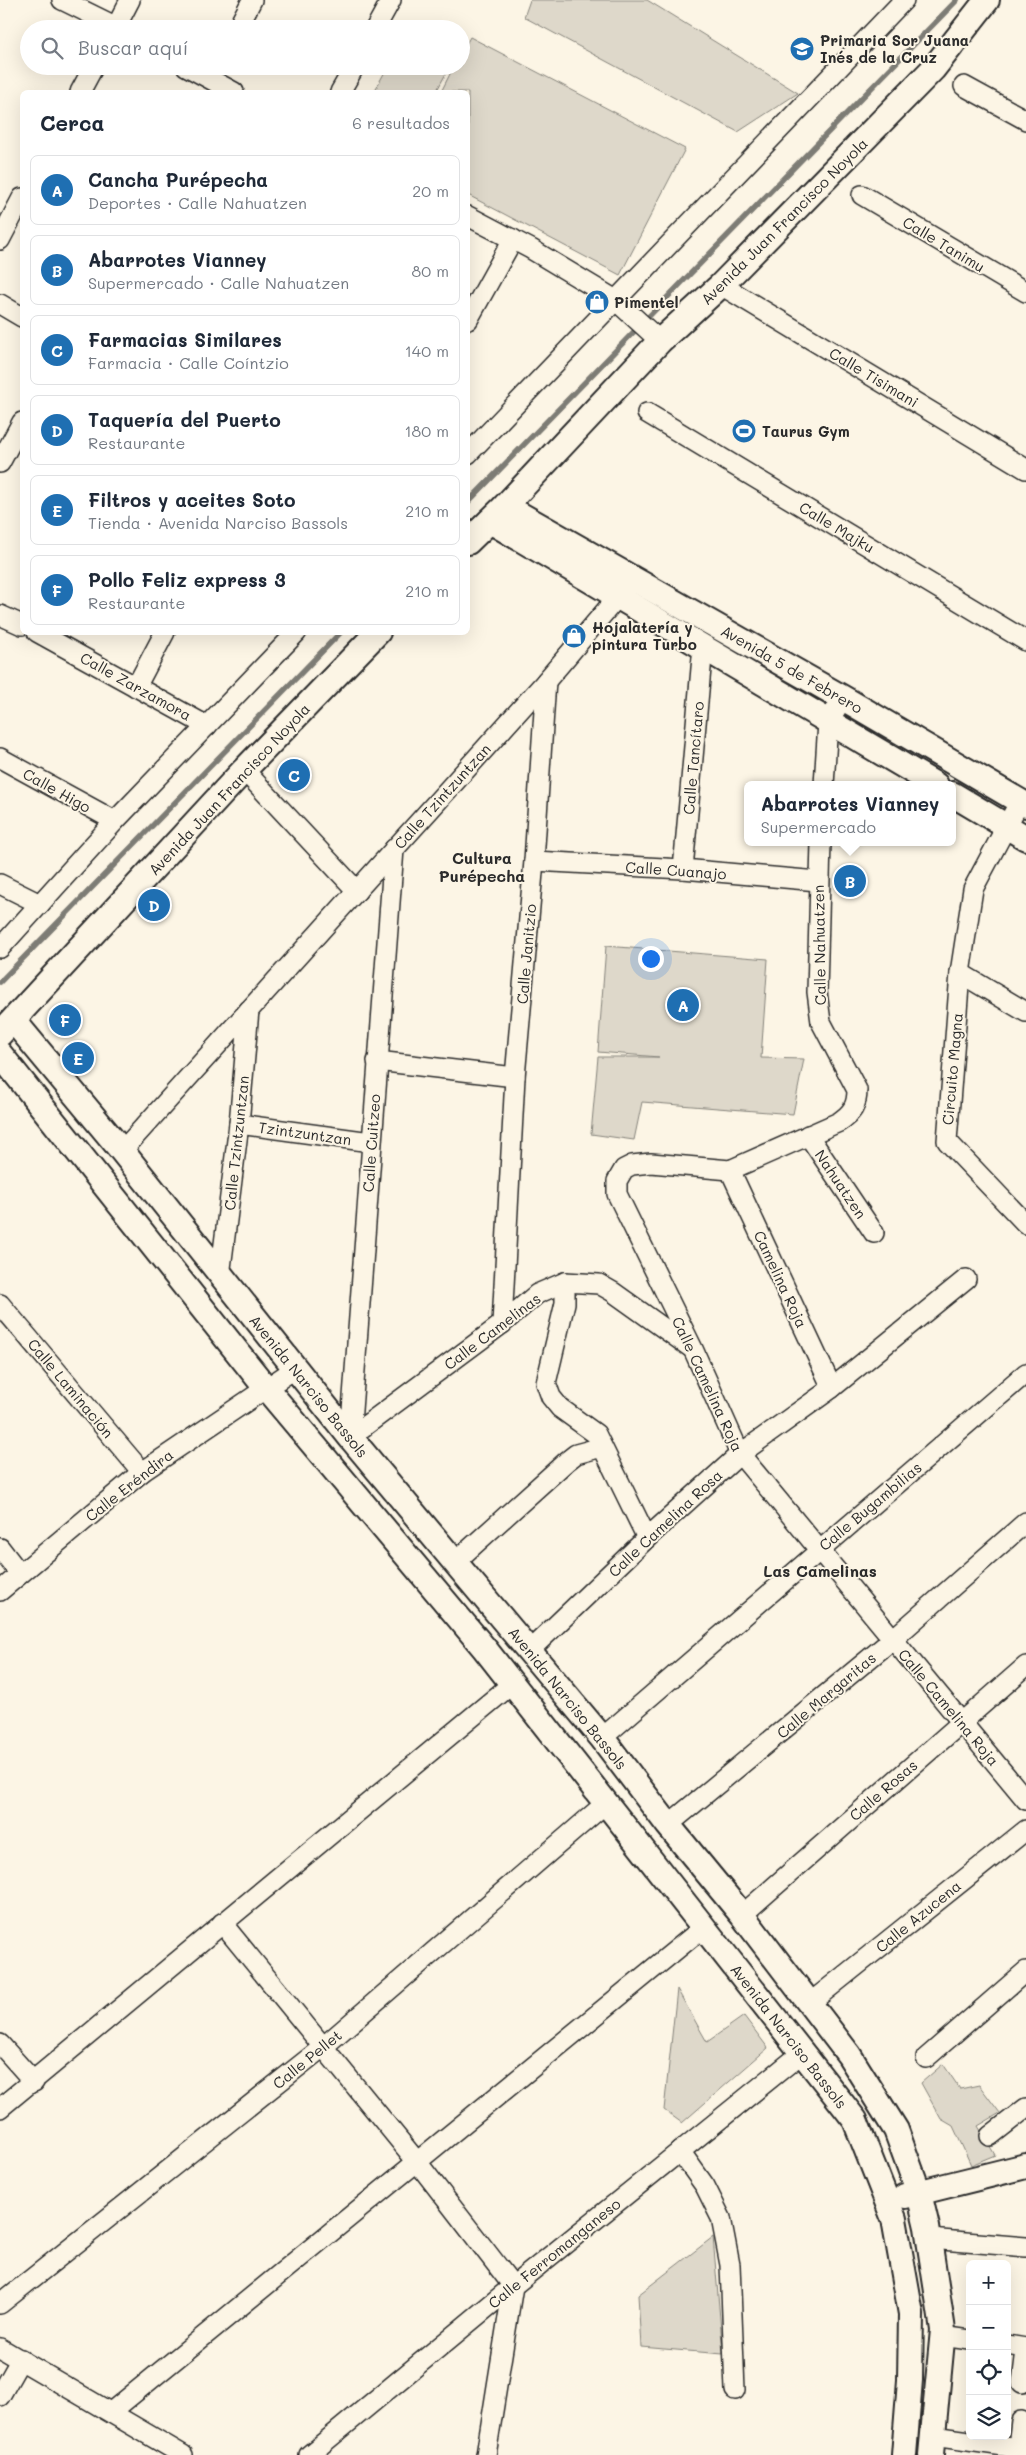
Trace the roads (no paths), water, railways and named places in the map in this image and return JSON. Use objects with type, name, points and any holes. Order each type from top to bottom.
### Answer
[{"type":"street","points":[[62,0],[101,20]]},
{"type":"street","points":[[121,20],[130,0]]},
{"type":"street","points":[[242,20],[252,0]]},
{"type":"street","points":[[380,20],[390,0]]},
{"type":"street","points":[[470,452],[620,304],[904,0]]},
{"type":"street","name":"Avenida Juan Francisco Noyola","points":[[470,540],[498,513],[655,336],[721,286],[933,69],[987,0]]},
{"type":"street","points":[[81,90],[89,75]]},
{"type":"street","points":[[341,90],[350,75]]},
{"type":"street","points":[[209,80],[230,90]]},
{"type":"street","points":[[964,86],[1026,120]]},
{"type":"street","name":"Calle Tanimu","points":[[862,195],[1026,292]]},
{"type":"street","points":[[0,240],[20,202]]},
{"type":"street","points":[[470,217],[513,239],[620,304],[655,336]]},
{"type":"street","points":[[470,316],[513,239]]},
{"type":"street","name":"Calle Tisimani","points":[[721,286],[1026,469]]},
{"type":"street","points":[[0,304],[20,316]]},
{"type":"street","name":"Calle Majku","points":[[647,413],[1026,641]]},
{"type":"street","points":[[0,463],[20,426]]},
{"type":"street","name":"Avenida 5 de Febrero","points":[[498,513],[626,587],[843,698],[1023,803]]},
{"type":"street","name":"Avenida 5 de Febrero","points":[[626,587],[703,646],[929,781]]},
{"type":"street","name":"Calle Tzintzuntzan","points":[[122,1151],[546,681],[626,587]]},
{"type":"street","points":[[0,614],[20,624]]},
{"type":"street","name":"Calle Zarzamora","points":[[44,635],[207,726]]},
{"type":"street","points":[[136,686],[163,635]]},
{"type":"street","points":[[0,948],[115,822],[294,635]]},
{"type":"street","name":"Avenida Juan Francisco Noyola","points":[[3,1035],[244,770],[375,635]]},
{"type":"street","name":"Calle Tancítaro","points":[[683,869],[703,646]]},
{"type":"street","name":"Calle Janitzio","points":[[502,1324],[515,1077],[534,861],[546,681]]},
{"type":"street","points":[[824,781],[828,722],[843,698]]},
{"type":"street","name":"Calle Higo","points":[[0,758],[115,822]]},
{"type":"street","points":[[244,770],[357,891]]},
{"type":"street","points":[[956,796],[1026,838]]},
{"type":"street","name":"Circuito Magna","points":[[1023,803],[1006,826],[973,889],[960,973],[947,1142],[1026,1224]]},
{"type":"street","name":"Calle Nahuatzen","points":[[730,1170],[839,1122],[850,1114],[857,1103],[856,1090],[821,1022],[817,992],[818,881],[821,846]]},
{"type":"street","name":"Calle Cuitzeo","points":[[350,1437],[394,850]]},
{"type":"street","name":"Calle Cuanajo","points":[[534,861],[683,869],[818,881]]},
{"type":"street","points":[[0,884],[40,904]]},
{"type":"street","points":[[960,973],[1026,1012]]},
{"type":"street","name":"Calle Tzintzuntzan","points":[[220,1276],[239,1124],[249,1010]]},
{"type":"street","name":"Avenida Narciso Bassols","points":[[3,1035],[122,1151],[350,1437],[602,1738],[668,1825],[742,1914],[849,2055],[896,2130],[919,2194],[929,2239],[942,2336],[932,2445]]},
{"type":"street","name":"Avenida Narciso Bassols","points":[[3,1035],[266,1388],[512,1684],[855,2120],[894,2219],[911,2314],[910,2380],[904,2455]]},
{"type":"street","points":[[377,1061],[515,1077]]},
{"type":"street","name":"Tzintzuntzan","points":[[239,1124],[371,1142]]},
{"type":"street","name":"Nahuatzen","points":[[808,1135],[874,1233]]},
{"type":"street","name":"Calle Camelina Roja","points":[[730,1170],[651,1163],[632,1165],[624,1169],[617,1181],[617,1194],[693,1349],[740,1454],[1026,1800]]},
{"type":"street","name":"Camelina Roja","points":[[730,1170],[832,1388]]},
{"type":"street","name":"Calle Camelina Rosa","points":[[530,1650],[647,1538],[740,1454],[832,1388],[966,1279]]},
{"type":"street","points":[[565,1282],[564,1303],[546,1383],[550,1397],[560,1408],[596,1434],[647,1538]]},
{"type":"street","name":"Calle Camelinas","points":[[350,1437],[502,1324],[537,1294],[565,1282],[598,1284],[614,1292],[693,1349]]},
{"type":"street","name":"Calle Laminación","points":[[0,1304],[142,1472]]},
{"type":"street","name":"Calle Eréndira","points":[[0,1592],[142,1472],[296,1368]]},
{"type":"street","name":"Calle Bugambilias","points":[[602,1738],[1026,1373]]},
{"type":"street","points":[[454,1563],[567,1461],[576,1454],[602,1447]]},
{"type":"street","name":"Calle Margaritas","points":[[668,1825],[893,1639],[1026,1522]]},
{"type":"street","points":[[0,1548],[20,1574]]},
{"type":"street","name":"Calle Rosas","points":[[742,1914],[1026,1666]]},
{"type":"street","points":[[0,2108],[34,2082],[222,1923],[512,1684]]},
{"type":"street","name":"Calle Pellet","points":[[0,2304],[323,2047],[606,1803]]},
{"type":"street","name":"Calle Azucena","points":[[810,2003],[1026,1830]]},
{"type":"street","points":[[222,1923],[418,2163],[513,2286],[486,2455]]},
{"type":"street","points":[[111,2412],[418,2163],[704,1927]]},
{"type":"street","points":[[926,2058],[1026,1971]]},
{"type":"street","points":[[0,2044],[34,2082]]},
{"type":"street","name":"Calle Ferromanganeso","points":[[309,2455],[513,2286],[802,2053]]},
{"type":"street","points":[[990,2136],[1026,2108]]},
{"type":"street","points":[[680,2151],[705,2186],[720,2218],[730,2265],[735,2390]]},
{"type":"street","points":[[886,2200],[919,2194],[1026,2166]]},
{"type":"street","points":[[929,2239],[1026,2246]]},
{"type":"street","points":[[942,2336],[966,2339]]},
{"type":"street","points":[[1011,2346],[1026,2349],[1022,2383]]},
{"type":"street","points":[[0,2348],[183,2455]]},
{"type":"street","points":[[0,2396],[21,2359]]},
{"type":"street","points":[[932,2445],[1017,2452],[1021,2421]]},
{"type":"waterway","points":[[470,500],[957,0]]},
{"type":"waterway","points":[[0,982],[338,635]]},
{"type":"place","name":"Primaria Sor Juana Inés de la Cruz","points":[[802,49]]},
{"type":"place","name":"Pimentel","points":[[597,302]]},
{"type":"place","name":"Taurus Gym","points":[[744,431]]},
{"type":"place","name":"Hojalatería y pintura Turbo","points":[[574,636]]},
{"type":"place","name":"Farmacias Similares","points":[[294,775]]},
{"type":"place","name":"Abarrotes Vianney","points":[[850,881]]},
{"type":"place","name":"Taquería del Puerto","points":[[154,905]]},
{"type":"place","name":"Cancha Purépecha","points":[[683,1005]]},
{"type":"place","name":"Pollo Feliz express 3","points":[[65,1020]]},
{"type":"place","name":"Filtros y aceites Soto","points":[[78,1058]]},
{"type":"district","name":"Cultura Purépecha","points":[[482,866]]},
{"type":"district","name":"Las Camelinas","points":[[820,1570]]}]
